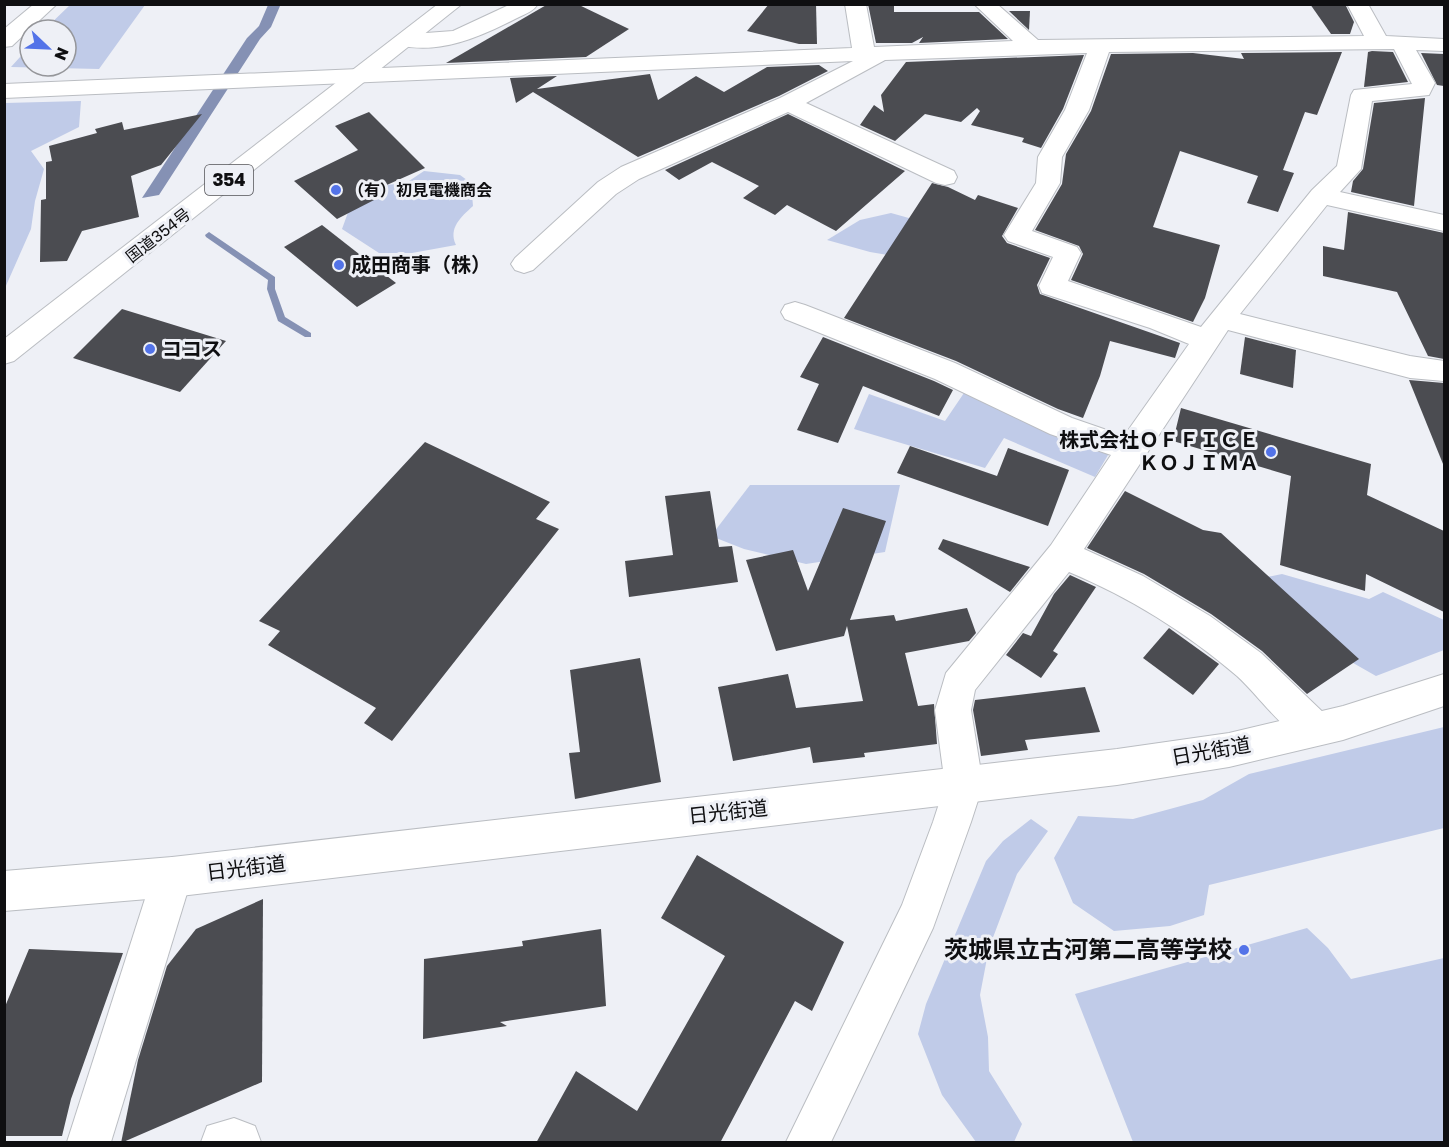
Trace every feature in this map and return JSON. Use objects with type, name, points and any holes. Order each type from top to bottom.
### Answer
[{"type":"main road","points":[[4,41],[47,4]]},
{"type":"main road","name":"国道354号","points":[[4,354],[452,4]]},
{"type":"main road","points":[[407,40],[449,40],[471,34],[528,4]]},
{"type":"main road","points":[[855,4],[874,55]]},
{"type":"main road","points":[[984,4],[1032,47]]},
{"type":"main road","points":[[808,1143],[920,914],[964,785],[953,710],[958,684],[1063,555],[1131,450],[1215,329],[1322,196],[1349,168],[1362,95],[1421,90],[1424,83],[1357,4]]},
{"type":"main road","points":[[4,91],[1032,47],[1390,43],[1444,45]]},
{"type":"main road","points":[[1100,47],[1077,111],[1050,157],[1048,183],[1017,236],[1068,253],[1052,286],[1160,321],[1215,329],[1410,367],[1444,371]]},
{"type":"main road","points":[[524,264],[607,188],[630,173],[788,103],[874,55]]},
{"type":"main road","points":[[788,103],[945,177]]},
{"type":"main road","points":[[1322,196],[1444,223]]},
{"type":"main road","points":[[795,312],[945,371],[1061,426],[1131,450]]},
{"type":"main road","points":[[1063,555],[1118,579],[1207,633],[1239,657],[1315,729]]},
{"type":"main road","name":"日光街道","points":[[4,891],[172,877],[1117,767],[1206,753],[1343,723],[1444,690]]},
{"type":"main road","points":[[89,1143],[172,877]]},
{"type":"main road","points":[[223,1143],[234,1140],[239,1143]]},
{"type":"shaded area","points":[[70,5],[145,5],[99,69],[78,69],[78,18],[56,18]]},
{"type":"shaded area","points":[[268,5],[280,6],[271,27],[260,39],[159,195],[142,198],[247,38],[259,26]]},
{"type":"shaded area","points":[[18,59],[18,67],[11,67]]},
{"type":"shaded area","points":[[81,101],[79,127],[31,151],[44,169],[35,201],[31,229],[5,288],[5,103]]},
{"type":"shaded area","points":[[424,171],[460,175],[471,183],[473,206],[457,223],[454,233],[456,245],[412,253],[379,253],[342,229],[350,207],[376,186],[406,183]]},
{"type":"shaded area","points":[[891,213],[923,222],[929,262],[870,252],[827,240],[860,220]]},
{"type":"shaded area","points":[[966,390],[1111,450],[1095,477],[1004,438],[985,468],[854,429],[869,394],[945,421]]},
{"type":"shaded area","points":[[750,485],[900,485],[885,552],[806,564],[744,549],[711,536]]},
{"type":"shaded area","points":[[1282,574],[1369,599],[1383,592],[1444,620],[1444,650],[1376,676],[1265,613],[1247,581]]},
{"type":"shaded area","points":[[1444,727],[1444,828],[1209,885],[1204,915],[1170,926],[1114,931],[1073,903],[1054,858],[1078,816],[1133,819],[1203,800],[1249,774]]},
{"type":"shaded area","points":[[1031,819],[1048,831],[1017,874],[989,948],[980,995],[988,1037],[989,1071],[1022,1124],[1014,1142],[976,1142],[942,1095],[918,1034],[926,1004],[986,861],[1003,841]]},
{"type":"shaded area","points":[[1307,928],[1328,948],[1351,979],[1444,958],[1444,1142],[1133,1142],[1075,994]]},
{"type":"building","points":[[548,4],[577,4],[629,29],[586,57],[446,63]]},
{"type":"building","points":[[769,4],[816,4],[817,44],[799,44],[747,31]]},
{"type":"building","points":[[868,4],[894,4],[894,12],[979,12],[1008,39],[919,43],[923,37],[912,43],[876,43]]},
{"type":"building","points":[[1310,4],[1345,4],[1354,22],[1350,34],[1331,34]]},
{"type":"building","points":[[1009,11],[1030,11],[1029,30]]},
{"type":"building","points":[[1342,52],[1317,115],[1305,112],[1283,170],[1294,173],[1278,212],[1247,203],[1258,176],[1180,151],[1153,227],[1220,245],[1205,298],[1193,322],[1071,280],[1083,254],[1079,246],[1035,230],[1062,184],[1066,154],[1091,111],[1111,54],[1193,53],[1244,59],[1241,53]]},
{"type":"building","points":[[1368,52],[1393,52],[1408,82],[1364,87]]},
{"type":"building","points":[[1421,53],[1444,54],[1444,86],[1437,85]]},
{"type":"building","points":[[1084,55],[1063,109],[1041,148],[1022,142],[1024,138],[971,125],[980,111],[977,108],[961,122],[925,114],[895,141],[860,125],[874,105],[884,112],[881,95],[906,62]]},
{"type":"building","points":[[819,65],[828,71],[779,96],[638,157],[533,92],[516,103],[510,78],[557,76],[537,89],[650,74],[658,100],[696,76],[724,92],[767,67]]},
{"type":"building","points":[[1425,98],[1414,206],[1351,192],[1353,181],[1363,169],[1374,103]]},
{"type":"building","points":[[369,112],[425,168],[371,192],[378,198],[337,219],[294,181],[358,150],[335,126]]},
{"type":"building","points":[[202,114],[161,165],[131,176],[139,217],[82,231],[67,261],[40,262],[41,200],[46,199],[46,162],[52,161],[49,146],[97,133],[95,129],[122,122],[124,130]]},
{"type":"building","points":[[788,114],[905,171],[836,231],[787,205],[775,215],[743,198],[759,186],[712,162],[679,180],[665,170]]},
{"type":"building","points":[[932,183],[948,187],[975,200],[978,195],[1018,208],[1002,236],[1007,243],[1050,258],[1037,285],[1040,294],[1180,343],[1175,358],[1110,341],[1100,376],[1083,418],[1058,409],[956,361],[844,318]]},
{"type":"building","points":[[1348,212],[1444,233],[1444,359],[1428,356],[1397,292],[1323,276],[1323,246],[1344,250]]},
{"type":"building","name":"成田商事（株）","points":[[322,225],[396,283],[357,307],[284,247]]},
{"type":"building","name":"ココス","points":[[122,309],[226,341],[180,392],[73,358]]},
{"type":"building","points":[[823,337],[953,390],[939,416],[863,386],[838,443],[797,430],[819,384],[800,377]]},
{"type":"building","points":[[1245,337],[1296,350],[1293,388],[1240,374]]},
{"type":"building","points":[[1409,380],[1444,383],[1444,464],[1443,464]]},
{"type":"building","points":[[1181,408],[1371,464],[1367,495],[1444,531],[1444,612],[1366,574],[1365,591],[1280,565],[1291,476],[1173,441]]},
{"type":"building","points":[[425,442],[550,502],[536,519],[559,529],[392,741],[364,723],[376,708],[268,645],[280,631],[259,621]]},
{"type":"building","points":[[910,446],[997,476],[1008,448],[1069,470],[1048,526],[897,473]]},
{"type":"building","points":[[710,491],[719,547],[732,546],[738,582],[629,597],[625,561],[673,555],[665,496]]},
{"type":"building","points":[[1125,491],[1203,530],[1221,533],[1359,659],[1307,694],[1262,651],[1211,614],[1144,574],[1087,548]]},
{"type":"building","points":[[843,508],[886,521],[850,620],[894,615],[896,621],[967,608],[976,633],[969,641],[905,653],[918,706],[934,704],[937,744],[864,753],[865,757],[813,763],[810,747],[733,761],[718,687],[788,674],[796,708],[863,701],[847,626],[844,636],[776,651],[746,560],[793,550],[808,591]]},
{"type":"building","points":[[943,539],[1030,567],[1010,592],[938,549]]},
{"type":"building","points":[[1070,575],[1096,587],[1053,651],[1058,654],[1041,678],[1006,655],[1023,633],[1031,636],[1054,594]]},
{"type":"building","points":[[1169,628],[1219,664],[1193,695],[1143,658]]},
{"type":"building","points":[[640,658],[661,782],[575,799],[569,753],[580,752],[570,670]]},
{"type":"building","points":[[1085,687],[1100,732],[1025,740],[1028,750],[981,756],[973,710],[975,700]]},
{"type":"building","points":[[697,855],[844,942],[812,1011],[795,1001],[720,1143],[536,1143],[576,1071],[637,1111],[725,956],[661,918]]},
{"type":"building","points":[[263,899],[262,1082],[121,1143],[138,1060],[167,966],[196,929]]},
{"type":"building","points":[[601,929],[606,1006],[500,1022],[507,1026],[423,1039],[424,959],[523,946],[522,941]]},
{"type":"building","points":[[29,949],[123,953],[71,1099],[62,1136],[4,1136],[4,1009]]},
{"type":"waterway","points":[[209,235],[272,279],[271,289],[281,319],[308,335]]},
{"type":"place","name":"（有）初見電機商会","points":[[336,190]]},
{"type":"place","name":"成田商事（株）","points":[[339,265]]},
{"type":"place","name":"ココス","points":[[150,349]]},
{"type":"place","name":"株式会社ＯＦＦＩＣＥ ＫＯＪＩＭＡ","points":[[1271,452]]},
{"type":"place","name":"茨城県立古河第二高等学校","points":[[1244,950]]}]
